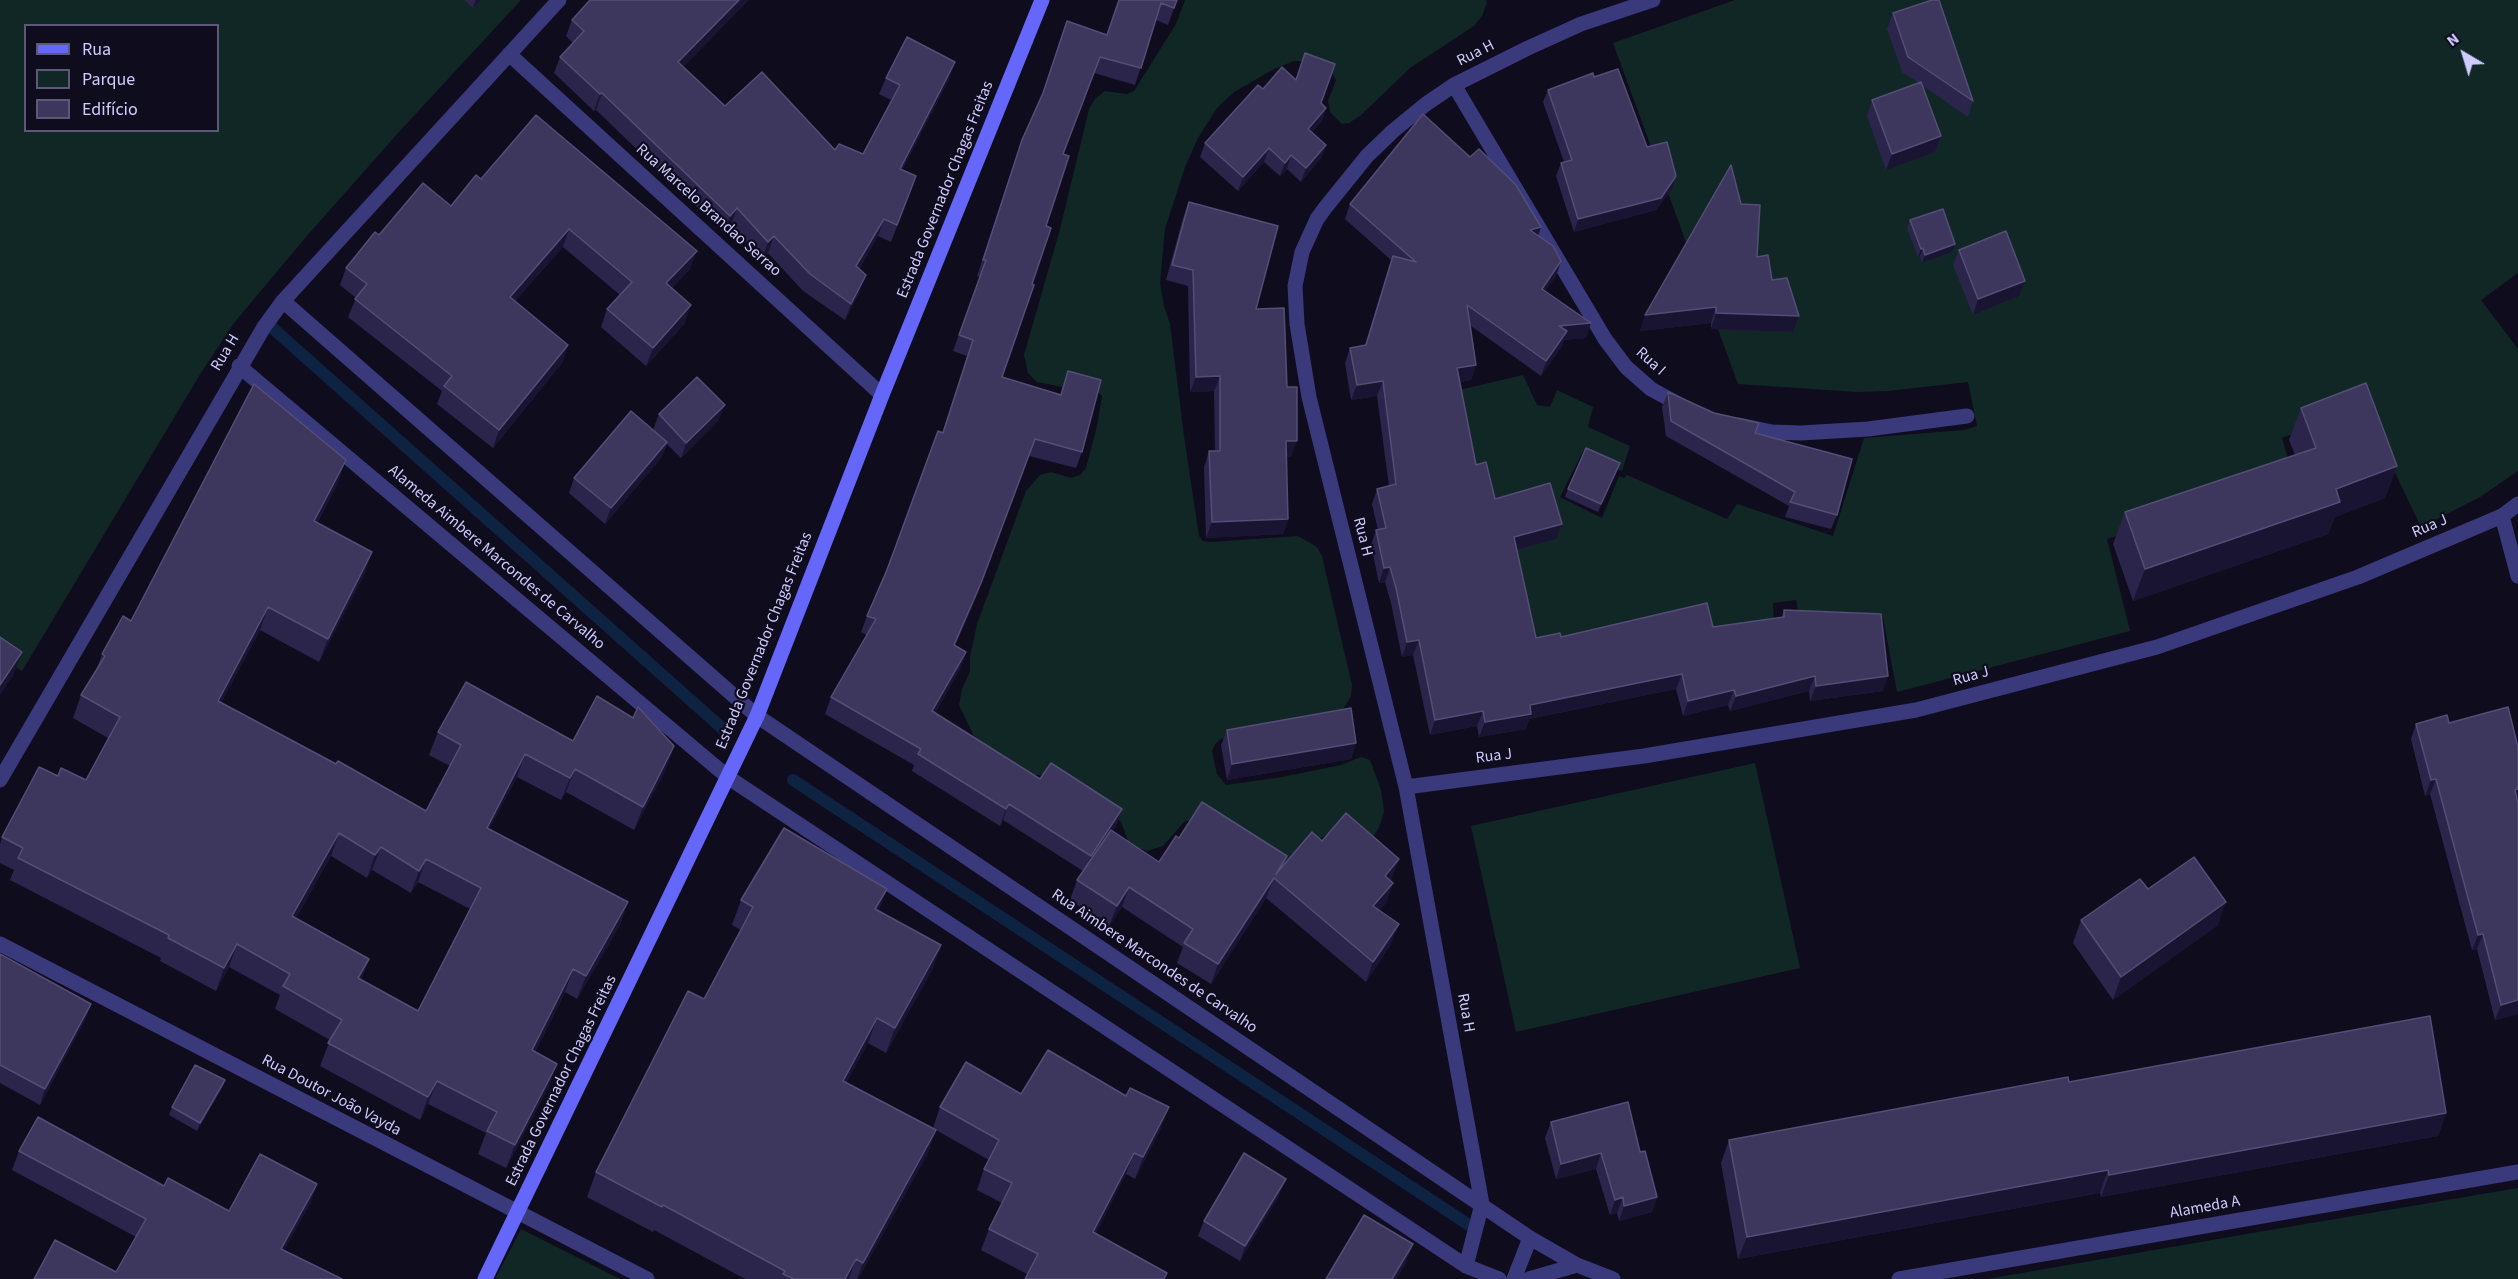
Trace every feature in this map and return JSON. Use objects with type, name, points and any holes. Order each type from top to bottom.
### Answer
[{"type":"main road","name":"Estrada Governador Chagas Freitas","points":[[485,1279],[757,716],[882,395],[1042,0]]},
{"type":"street","name":"Rua H","points":[[0,780],[82,642],[239,366],[283,301],[559,0]]},
{"type":"street","name":"Rua H","points":[[1466,1266],[1482,1204],[1406,787],[1309,397],[1297,324],[1295,286],[1302,252],[1317,219],[1367,156],[1393,131],[1454,85],[1581,24],[1653,0]]},
{"type":"street","name":"Rua Marcelo Brandao Serrao","points":[[509,54],[882,395]]},
{"type":"street","name":"Rua I","points":[[1454,85],[1605,339],[1626,367],[1651,388],[1693,410]]},
{"type":"street","points":[[283,301],[757,716]]},
{"type":"street","name":"Alameda Aimbere Marcondes de Carvalho","points":[[239,366],[729,778]]},
{"type":"street","points":[[1723,421],[1749,428],[1801,434],[1868,429],[1967,416]]},
{"type":"street","name":"Rua J","points":[[1406,787],[1644,756],[1916,710],[2157,647],[2358,577],[2502,516],[2518,504]]},
{"type":"street","points":[[2502,516],[2518,576]]},
{"type":"street","name":"Rua Aimbere Marcondes de Carvalho","points":[[757,716],[1530,1238]]},
{"type":"street","points":[[729,778],[1466,1266],[1499,1279]]},
{"type":"street","name":"Rua Doutor João Vayda","points":[[0,944],[647,1279]]},
{"type":"street","name":"Alameda A","points":[[1899,1279],[2518,1172]]},
{"type":"street","points":[[1514,1279],[1530,1238],[1577,1264],[1613,1279]]},
{"type":"street","points":[[1529,1279],[1577,1264]]},
{"type":"green space","points":[[0,0],[521,0],[399,132],[305,238],[234,323],[199,376],[22,671],[0,658]]},
{"type":"green space","points":[[1185,0],[1486,0],[1487,2],[1482,16],[1474,26],[1410,68],[1361,115],[1349,123],[1342,124],[1330,112],[1328,101],[1336,80],[1331,71],[1310,61],[1294,61],[1274,69],[1234,92],[1217,108],[1198,138],[1185,167],[1165,229],[1160,283],[1170,324],[1199,536],[1203,541],[1210,542],[1298,536],[1317,547],[1322,556],[1352,685],[1351,696],[1342,711],[1221,739],[1212,751],[1217,774],[1226,785],[1341,765],[1361,757],[1370,760],[1381,790],[1384,811],[1379,828],[1369,842],[1332,832],[1305,847],[1288,863],[1277,867],[1197,817],[1184,822],[1163,846],[1147,851],[1138,848],[1128,841],[1121,822],[1097,800],[1048,775],[1029,775],[1010,766],[974,736],[959,705],[962,689],[970,671],[970,657],[977,624],[1026,491],[1040,475],[1051,472],[1071,478],[1080,475],[1086,468],[1097,426],[1102,396],[1092,387],[1062,387],[1037,382],[1028,373],[1024,355],[1060,229],[1089,109],[1095,99],[1105,91],[1127,94],[1134,91],[1176,24]]},
{"type":"green space","points":[[1735,0],[2518,0],[2518,273],[2481,300],[2518,349],[2518,471],[2480,497],[2421,527],[2363,406],[2282,438],[2293,476],[2107,539],[2130,631],[1897,692],[1883,618],[1802,633],[1796,600],[1773,603],[1774,629],[1537,644],[1464,474],[1459,390],[1523,375],[1537,405],[1550,407],[1557,390],[1593,407],[1588,427],[1630,446],[1622,471],[1582,453],[1560,497],[1602,518],[1619,476],[1624,478],[1627,475],[1727,519],[1737,504],[1833,536],[1864,438],[1964,430],[1977,426],[1968,382],[1857,392],[1738,384],[1613,43]]},
{"type":"green space","points":[[1755,763],[1800,968],[1516,1032],[1471,826]]},
{"type":"green space","points":[[2518,1188],[2518,1279],[1987,1279],[2264,1231]]},
{"type":"green space","points":[[521,1229],[620,1279],[495,1279]]},
{"type":"building","points":[[590,0],[739,0],[678,62],[725,106],[762,72],[835,150],[839,144],[863,154],[900,85],[886,78],[907,37],[955,62],[900,169],[916,176],[897,225],[884,219],[856,266],[866,275],[851,304],[810,274],[774,236],[768,242],[737,208],[730,216],[602,93],[600,94],[560,57],[584,31],[572,20]]},
{"type":"building","points":[[1119,0],[1177,0],[1174,8],[1161,3],[1141,68],[1100,57],[1063,154],[1069,156],[1046,226],[1051,228],[1002,377],[1061,395],[1068,371],[1101,380],[1082,452],[1035,439],[981,583],[954,645],[966,652],[932,711],[1040,779],[1051,763],[1122,809],[1091,856],[1009,804],[1006,809],[918,754],[921,749],[831,697],[876,619],[867,616],[887,570],[938,431],[943,433],[973,340],[959,335],[986,260],[983,260],[1022,140],[1043,93],[1067,21],[1107,35]]},
{"type":"building","points":[[1932,0],[1939,0],[1973,101],[1908,57],[1893,13]]},
{"type":"building","points":[[1305,53],[1335,64],[1321,103],[1326,108],[1308,129],[1326,145],[1306,168],[1291,155],[1285,163],[1269,148],[1243,177],[1205,143],[1258,85],[1263,89],[1282,67],[1296,80]]},
{"type":"building","points":[[1618,69],[1647,147],[1667,142],[1676,176],[1661,198],[1578,219],[1561,163],[1572,160],[1548,90],[1593,73],[1594,77]]},
{"type":"building","points":[[1921,82],[1941,136],[1892,154],[1872,100]]},
{"type":"building","points":[[1423,114],[1470,157],[1479,149],[1516,185],[1541,227],[1530,230],[1553,246],[1561,261],[1542,289],[1591,323],[1559,326],[1567,331],[1546,361],[1467,305],[1476,365],[1457,368],[1476,465],[1486,462],[1495,499],[1550,483],[1562,524],[1514,537],[1536,638],[1560,633],[1561,637],[1707,603],[1713,627],[1784,617],[1784,610],[1881,614],[1888,676],[1816,686],[1815,676],[1736,696],[1734,690],[1688,701],[1682,674],[1530,705],[1531,714],[1485,722],[1483,711],[1435,720],[1419,640],[1407,642],[1396,588],[1390,567],[1384,568],[1376,530],[1386,528],[1377,489],[1396,484],[1383,381],[1357,385],[1350,348],[1366,345],[1393,256],[1416,262],[1350,204]]},
{"type":"building","points":[[536,115],[697,251],[666,283],[691,305],[653,348],[607,309],[632,282],[569,229],[510,297],[568,345],[499,430],[444,386],[452,376],[355,299],[367,284],[346,268],[375,232],[379,235],[423,183],[451,206],[476,175],[481,179]]},
{"type":"building","points":[[1731,165],[1741,204],[1760,205],[1757,257],[1768,255],[1772,280],[1787,278],[1799,316],[1716,313],[1716,307],[1645,315]]},
{"type":"building","points":[[1189,202],[1278,226],[1256,309],[1284,308],[1287,387],[1297,387],[1297,441],[1286,441],[1288,519],[1212,522],[1209,451],[1220,451],[1220,376],[1196,377],[1193,270],[1172,265]]},
{"type":"building","points":[[1943,209],[1955,244],[1925,255],[1910,220]]},
{"type":"building","points":[[2006,231],[2025,281],[1978,299],[1959,250]]},
{"type":"building","points":[[697,377],[725,405],[686,443],[659,414]]},
{"type":"building","points":[[2366,383],[2397,466],[2336,489],[2340,502],[2145,569],[2125,512],[2316,448],[2301,408]]},
{"type":"building","points":[[254,384],[346,460],[314,521],[372,552],[328,639],[268,607],[218,701],[336,764],[338,761],[426,811],[461,745],[438,732],[466,682],[573,741],[597,696],[633,718],[638,707],[674,746],[643,807],[575,769],[570,778],[525,754],[487,828],[628,902],[586,976],[573,969],[532,1050],[557,1064],[515,1145],[487,1131],[497,1112],[437,1081],[428,1097],[328,1043],[342,1020],[283,986],[290,974],[237,944],[224,968],[168,938],[169,935],[18,858],[23,848],[2,837],[39,767],[58,776],[61,768],[86,780],[120,717],[81,695],[105,656],[102,654],[123,616],[131,621]],"holes":[[[339,833],[375,855],[381,847],[419,871],[426,859],[481,888],[418,1011],[358,978],[369,959],[292,916]]]},
{"type":"building","points":[[1668,392],[1714,413],[1759,423],[1755,433],[1852,459],[1837,515],[1790,502],[1795,492],[1671,421]]},
{"type":"building","points":[[631,411],[667,442],[611,508],[574,478]]},
{"type":"building","points":[[1586,448],[1620,463],[1601,504],[1568,489]]},
{"type":"building","points":[[0,637],[22,652],[0,685]]},
{"type":"building","points":[[2508,707],[2518,747],[2518,789],[2515,790],[2518,803],[2518,1000],[2501,1005],[2483,934],[2478,935],[2436,779],[2431,780],[2416,724],[2447,715],[2449,723]]},
{"type":"building","points":[[1351,708],[1356,743],[1232,764],[1227,730]]},
{"type":"building","points":[[1202,802],[1287,856],[1276,874],[1312,832],[1322,841],[1346,813],[1399,859],[1385,876],[1393,883],[1373,906],[1399,924],[1373,962],[1274,878],[1218,964],[1184,943],[1193,929],[1129,887],[1117,906],[1077,880],[1111,830],[1159,862],[1176,836],[1179,838]]},
{"type":"building","points":[[784,828],[887,889],[875,909],[941,945],[895,1028],[877,1018],[843,1081],[936,1130],[863,1263],[856,1259],[845,1279],[794,1279],[783,1274],[785,1271],[663,1205],[662,1207],[596,1172],[688,991],[704,999],[753,907],[741,900]]},
{"type":"building","points":[[2194,857],[2226,902],[2121,977],[2081,920],[2140,879],[2148,889]]},
{"type":"building","points":[[0,954],[91,1004],[45,1089],[0,1065]]},
{"type":"building","points":[[2430,1016],[2446,1113],[2109,1175],[2108,1170],[1747,1237],[1729,1140],[2068,1077],[2069,1082]]},
{"type":"building","points":[[1048,1050],[1126,1096],[1130,1088],[1169,1107],[1143,1157],[1134,1153],[1093,1232],[1167,1273],[1164,1279],[1025,1279],[1038,1254],[989,1229],[1012,1183],[984,1169],[999,1140],[940,1107],[966,1062],[1021,1094]]},
{"type":"building","points":[[195,1065],[225,1080],[200,1123],[172,1107]]},
{"type":"building","points":[[1628,1102],[1640,1152],[1645,1151],[1657,1197],[1624,1206],[1623,1197],[1615,1200],[1601,1153],[1561,1164],[1551,1122]]},
{"type":"building","points":[[38,1117],[164,1186],[168,1178],[229,1211],[260,1154],[317,1184],[281,1249],[342,1279],[34,1279],[55,1240],[116,1272],[146,1219],[19,1151]]},
{"type":"building","points":[[1244,1153],[1286,1179],[1245,1246],[1204,1221]]},
{"type":"building","points":[[1364,1215],[1413,1244],[1392,1279],[1326,1279]]},
{"type":"waterway","points":[[268,324],[723,729]]},
{"type":"waterway","points":[[793,780],[1469,1225]]}]
